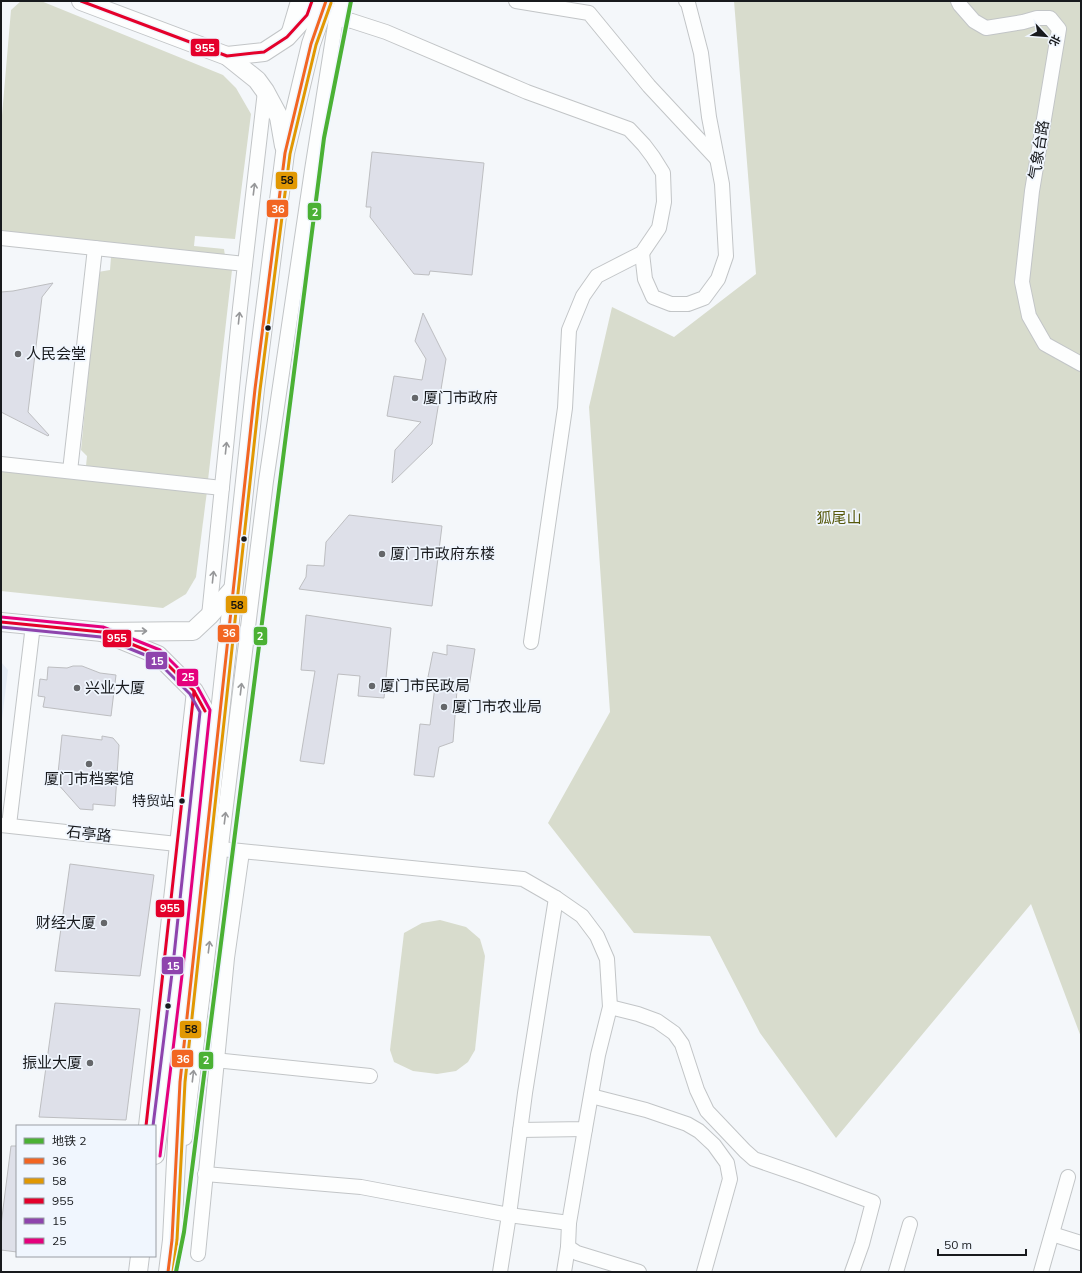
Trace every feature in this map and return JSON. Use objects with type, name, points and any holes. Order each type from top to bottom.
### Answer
[{"type":"main road","points":[[81,1],[227,56],[257,80],[265,91],[279,117],[285,153]]},
{"type":"main road","points":[[168,1272],[172,1240],[180,1082],[255,389],[285,153],[311,44],[326,1]]},
{"type":"main road","points":[[227,56],[264,52],[287,37],[306,6]]},
{"type":"main road","points":[[1,622],[102,632],[193,631],[209,616],[233,589]]},
{"type":"main road","points":[[102,632],[158,655],[194,691],[205,711],[178,966],[156,1147]]},
{"type":"main road","points":[[138,1272],[140,1257]]},
{"type":"street","points":[[172,1240],[266,481],[312,170],[336,20],[343,1]]},
{"type":"street","points":[[516,1],[589,13],[649,86],[717,159]]},
{"type":"street","points":[[642,253],[645,279],[654,296],[671,304],[688,304],[704,298],[718,279],[726,256],[722,184],[709,116],[701,53],[686,1]]},
{"type":"street","name":"气象台路","points":[[958,1],[974,21],[986,28],[1023,22],[1037,18],[1050,18],[1059,29],[1032,191],[1022,282],[1029,316],[1045,344],[1081,364]]},
{"type":"street","points":[[336,20],[352,21],[386,32],[527,92],[629,129],[644,145],[663,174],[664,202],[659,228],[642,253],[597,276],[583,296],[570,330],[565,408],[531,642]]},
{"type":"street","points":[[209,616],[245,264],[265,91]]},
{"type":"street","points":[[1,238],[245,264]]},
{"type":"street","points":[[70,471],[95,248]]},
{"type":"street","points":[[1,464],[222,488]]},
{"type":"street","points":[[5,825],[33,625]]},
{"type":"street","points":[[146,1125],[194,691]]},
{"type":"street","name":"石亭路","points":[[5,825],[177,844]]},
{"type":"street","points":[[221,849],[523,879],[556,898],[582,916],[597,936],[607,959],[610,1007],[598,1055],[568,1224],[568,1247],[564,1272]]},
{"type":"street","points":[[198,1254],[227,958],[242,852]]},
{"type":"street","points":[[500,1272],[538,1009],[556,898]]},
{"type":"street","points":[[610,1007],[638,1014],[656,1021],[674,1033],[682,1044],[697,1090],[707,1111],[745,1152],[754,1159],[873,1202],[862,1244],[852,1272]]},
{"type":"street","points":[[195,1058],[370,1076]]},
{"type":"street","points":[[591,1096],[646,1110],[687,1124],[699,1131],[714,1145],[727,1163],[730,1179],[704,1272]]},
{"type":"street","points":[[520,1130],[585,1129]]},
{"type":"street","points":[[205,1174],[361,1187],[509,1215],[568,1224]]},
{"type":"street","points":[[1041,1272],[1068,1177]]},
{"type":"street","points":[[896,1272],[910,1224]]},
{"type":"street","points":[[1052,1234],[1081,1243]]},
{"type":"street","points":[[568,1247],[577,1253],[639,1272]]},
{"type":"shaded area","points":[[1,662],[8,670],[1,728]]},
{"type":"green space","points":[[21,1],[41,1],[223,75],[236,88],[251,114],[235,239],[195,236],[194,246],[224,249],[225,256],[1,233],[1,127],[11,10]]},
{"type":"green space","name":"狐尾山","points":[[734,1],[1081,1],[1081,1037],[1031,904],[836,1138],[760,1033],[710,936],[634,933],[548,823],[610,712],[589,407],[612,307],[674,337],[756,274]]},
{"type":"green space","points":[[111,257],[232,270],[208,480],[86,466],[87,456],[81,450],[98,272],[110,270]]},
{"type":"green space","points":[[1,470],[207,491],[196,577],[186,594],[163,608],[1,591]]},
{"type":"green space","points":[[440,920],[466,927],[480,939],[485,956],[475,1050],[468,1062],[456,1071],[437,1074],[413,1071],[394,1062],[390,1050],[404,933],[422,923]]},
{"type":"building","points":[[372,152],[484,163],[472,275],[430,271],[429,275],[414,274],[370,217],[371,207],[366,207]]},
{"type":"building","name":"人民会堂","points":[[53,283],[42,297],[28,412],[49,435],[48,436],[1,412],[1,292]]},
{"type":"building","name":"厦门市政府","points":[[423,313],[446,359],[432,444],[392,483],[395,450],[421,422],[387,416],[394,376],[422,380],[426,359],[415,341]]},
{"type":"building","name":"厦门市政府东楼","points":[[349,515],[442,526],[432,606],[299,589],[306,577],[307,565],[324,566],[326,542]]},
{"type":"building","name":"厦门市民政局","points":[[306,615],[391,628],[384,698],[358,696],[360,676],[338,674],[324,764],[300,761],[315,671],[301,670]]},
{"type":"building","name":"厦门市农业局","points":[[447,645],[475,649],[469,687],[457,690],[453,742],[439,747],[434,777],[414,775],[420,724],[430,725],[436,679],[428,677],[433,652],[447,655]]},
{"type":"building","name":"兴业大厦","points":[[82,666],[100,673],[116,675],[111,716],[43,707],[45,697],[38,696],[40,679],[47,680],[48,667],[67,668]]},
{"type":"building","name":"厦门市档案馆","points":[[62,735],[102,740],[102,736],[113,738],[119,745],[115,806],[93,804],[93,810],[80,809],[57,783]]},
{"type":"building","name":"财经大厦","points":[[70,864],[154,875],[140,976],[55,971]]},
{"type":"building","name":"振业大厦","points":[[55,1003],[140,1009],[126,1120],[39,1117]]},
{"type":"building","points":[[11,1146],[16,1146],[16,1252],[1,1250],[1,1225]]},
{"type":"metro line","name":"2","points":[[176,1272],[184,1232],[324,138],[351,1]]},
{"type":"transit line","name":"955","points":[[81,1],[227,56],[264,52],[287,37],[307,15],[312,1]]},
{"type":"transit line","name":"36","points":[[168,1272],[172,1240],[180,1082],[255,389],[285,153],[311,44],[326,1]]},
{"type":"transit line","name":"58","points":[[173,1272],[177,1240],[185,1082],[260,390],[290,154],[316,45],[331,3]]},
{"type":"transit line","name":"25","points":[[1,617],[103,627],[160,650],[198,688],[210,710],[183,967],[160,1156]]},
{"type":"transit line","name":"955","points":[[1,622],[102,632],[158,655],[194,691],[205,711]]},
{"type":"transit line","name":"15","points":[[1,627],[101,637],[155,659],[190,694],[200,712],[173,965],[153,1125]]},
{"type":"transit line","name":"955","points":[[146,1125],[194,691]]},
{"type":"place","name":"人民会堂","points":[[18,354]]},
{"type":"place","name":"厦门市政府","points":[[415,398]]},
{"type":"place","name":"厦门市政府东楼","points":[[382,554]]},
{"type":"place","name":"厦门市民政局","points":[[372,686]]},
{"type":"place","name":"兴业大厦","points":[[77,688]]},
{"type":"place","name":"厦门市农业局","points":[[444,707]]},
{"type":"place","name":"厦门市档案馆","points":[[89,764]]},
{"type":"place","name":"特贸站","points":[[182,801]]},
{"type":"place","name":"财经大厦","points":[[104,923]]},
{"type":"place","name":"振业大厦","points":[[90,1063]]}]
